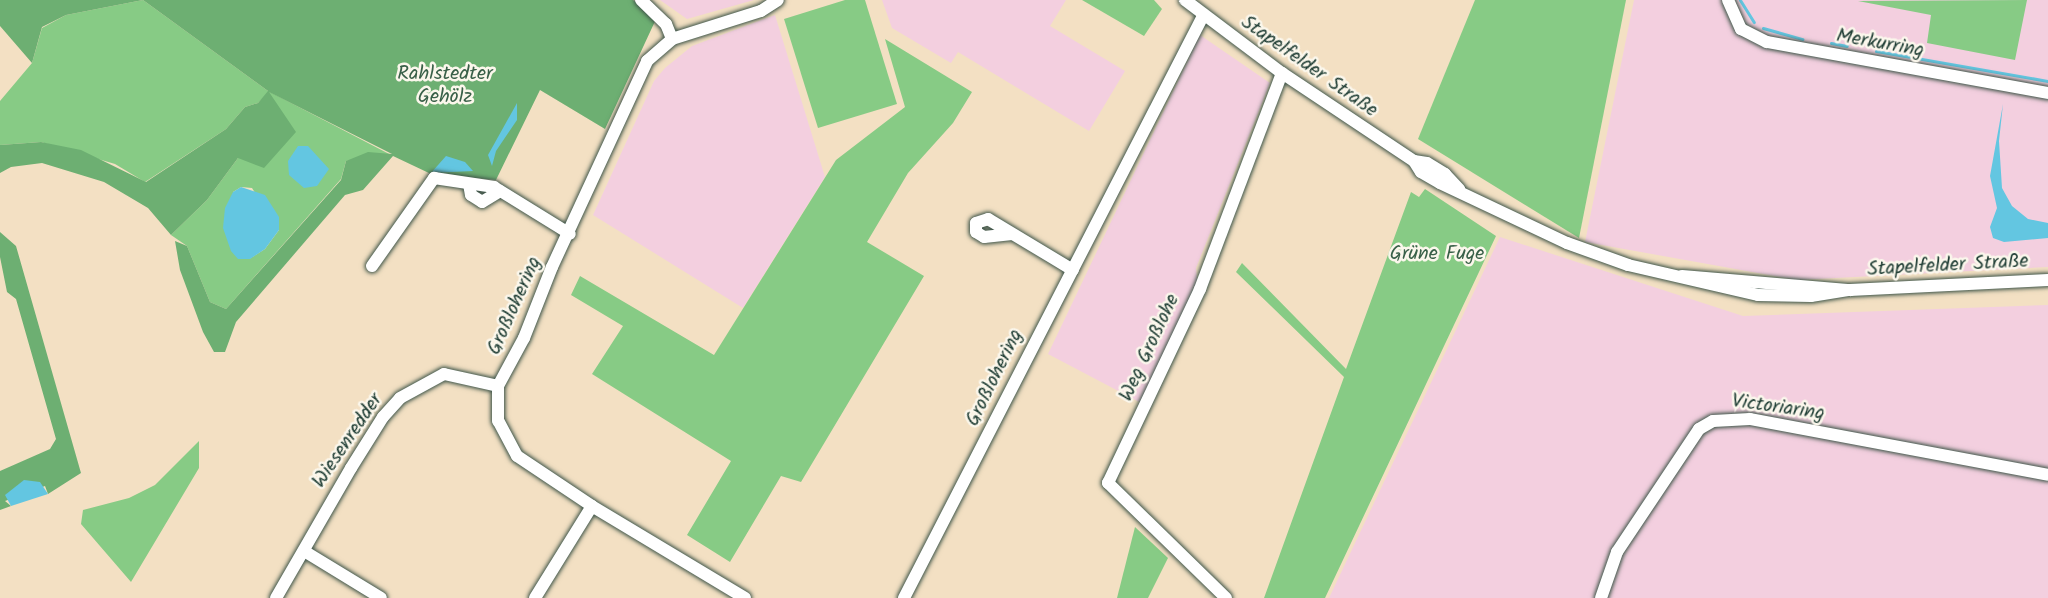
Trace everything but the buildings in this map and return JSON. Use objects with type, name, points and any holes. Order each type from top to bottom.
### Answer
[{"type":"street","points":[[641,0],[666,24],[672,39]]},
{"type":"street","name":"Großlohering","points":[[745,598],[591,506],[510,448],[498,421],[498,386],[570,234],[647,61],[672,39],[760,11],[778,0]]},
{"type":"street","name":"Stapelfelder Straße","points":[[1185,0],[1203,16],[1282,73],[1414,161],[1436,169],[1460,190],[1567,243],[1666,276],[1758,295],[1811,296],[1850,290],[2048,280]]},
{"type":"street","name":"Merkurring","points":[[1728,0],[1742,29],[1767,42],[2048,93]]},
{"type":"street","name":"Großlohering","points":[[904,598],[1203,16]]},
{"type":"street","name":"Weg Großlohe","points":[[1226,598],[1108,483],[1200,289],[1282,73]]},
{"type":"street","points":[[372,266],[434,178],[500,191],[570,234]]},
{"type":"street","points":[[1012,234],[1073,270]]},
{"type":"street","name":"Stapelfelder Straße","points":[[1666,276],[1702,275],[1850,290]]},
{"type":"street","name":"Wiesenredder","points":[[276,598],[372,434],[400,398],[444,374],[498,386]]},
{"type":"street","name":"Victoriaring","points":[[1600,598],[1617,552],[1699,429],[1713,421],[1750,419],[2048,474]]},
{"type":"street","points":[[536,598],[591,506]]},
{"type":"street","points":[[304,550],[381,598]]},
{"type":"shaded area","points":[[660,0],[754,0],[687,19]]},
{"type":"shaded area","points":[[882,0],[1066,0],[1050,26],[1125,71],[1089,131],[958,52],[951,63],[892,28]]},
{"type":"shaded area","points":[[1634,0],[2048,0],[2048,267],[1797,280],[1585,242]]},
{"type":"shaded area","points":[[775,15],[825,177],[743,308],[593,215],[654,81],[665,68],[692,46]]},
{"type":"shaded area","points":[[1200,35],[1270,83],[1196,268],[1198,288],[1143,404],[1048,354]]},
{"type":"shaded area","points":[[1500,237],[1743,316],[2048,305],[2048,598],[1329,598]]},
{"type":"green space","points":[[0,0],[143,0],[66,15],[42,27],[32,63],[0,26]]},
{"type":"green space","points":[[143,0],[268,91],[393,156],[346,161],[341,179],[226,309],[210,302],[187,246],[171,235],[207,200],[238,158],[269,92],[258,103],[245,107],[226,129],[145,182],[115,164],[41,142],[0,145],[0,101],[32,63],[42,28],[66,15]],"holes":[[[241,187],[252,188],[279,230],[265,249],[249,259],[233,192]]]},
{"type":"green space","name":"Rahlstedter Gehölz","points":[[143,0],[633,0],[657,17],[605,129],[540,90],[496,180],[431,174],[393,156],[363,190],[345,195],[236,322],[225,352],[214,352],[203,332],[180,270],[175,241],[187,246],[210,302],[226,309],[341,180],[346,161],[368,152],[392,154],[269,92],[296,132],[264,168],[238,158],[207,200],[171,235],[148,208],[104,182],[42,163],[11,167],[0,173],[0,145],[41,142],[81,150],[146,182],[226,129],[245,107],[258,103],[268,91]]},
{"type":"green space","points":[[845,0],[865,0],[897,104],[818,128],[784,19]]},
{"type":"green space","points":[[1082,0],[1154,0],[1162,9],[1144,36]]},
{"type":"green space","name":"Grüne Fuge","points":[[1475,0],[1626,0],[1579,238],[1418,139]]},
{"type":"green space","points":[[2027,0],[2015,60],[1927,43],[1931,15],[1858,1]]},
{"type":"green space","points":[[885,39],[972,92],[953,123],[908,173],[867,242],[924,276],[801,482],[781,476],[730,562],[687,535],[731,461],[592,374],[623,326],[571,295],[580,276],[714,355],[836,160],[905,107]]},
{"type":"green space","name":"Grüne Fuge","points":[[1425,189],[1496,236],[1325,598],[1264,598],[1344,377],[1236,272],[1242,263],[1346,369],[1411,192],[1419,197]]},
{"type":"green space","points":[[0,232],[16,246],[81,473],[48,494],[45,486],[5,501],[11,506],[0,510],[0,471],[50,449],[56,439],[16,299],[7,292],[0,257]]},
{"type":"green space","points":[[199,441],[199,468],[131,582],[81,524],[83,510],[129,498],[155,485]]},
{"type":"green space","points":[[1135,527],[1168,558],[1148,598],[1117,598]]},
{"type":"water","points":[[517,103],[517,120],[496,151],[492,166],[488,155]]},
{"type":"water","points":[[2003,104],[1999,141],[2002,188],[2012,206],[2028,219],[2048,223],[2048,238],[2004,242],[1993,238],[1990,227],[1997,208],[1990,176]]},
{"type":"water","points":[[298,146],[308,146],[329,169],[317,186],[304,188],[289,175],[288,161]]},
{"type":"water","points":[[446,156],[465,162],[473,171],[431,173]]},
{"type":"water","points":[[241,187],[265,195],[279,217],[279,230],[265,249],[250,259],[238,259],[231,251],[223,228],[225,208],[233,192]]},
{"type":"water","points":[[24,480],[40,482],[48,494],[11,506],[5,495]]},
{"type":"waterway","points":[[1740,0],[1754,22]]},
{"type":"waterway","points":[[1763,28],[1802,39]]},
{"type":"waterway","points":[[1831,43],[1847,46]]},
{"type":"waterway","points":[[1876,51],[2048,81]]}]
